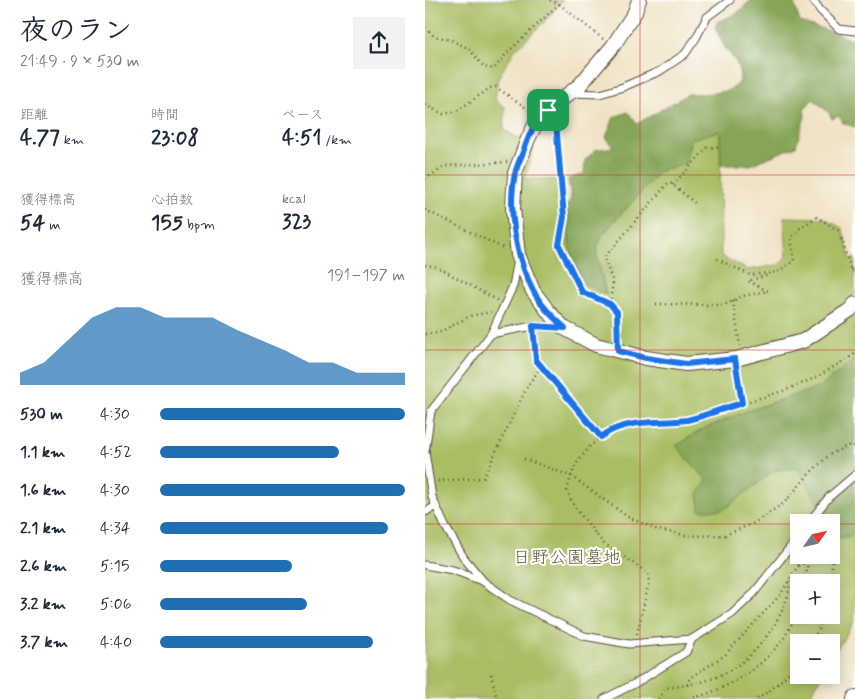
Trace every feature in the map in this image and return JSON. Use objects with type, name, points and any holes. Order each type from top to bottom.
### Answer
[{"type":"street","points":[[639,0],[635,12],[613,46],[580,85],[543,113],[515,173],[513,209],[518,255],[533,290],[548,312],[565,328],[596,345],[646,358],[686,364],[739,358],[803,340],[855,304]]},
{"type":"lane","points":[[570,93],[600,94],[623,87],[660,71],[685,54],[707,17],[730,0]]},
{"type":"lane","points":[[813,0],[839,29],[855,31]]},
{"type":"lane","points":[[484,582],[464,558],[445,526],[432,497],[425,452],[428,414],[491,334],[513,286],[518,255]]},
{"type":"lane","points":[[491,334],[533,326],[565,328]]},
{"type":"lane","points":[[815,514],[829,497],[855,474]]},
{"type":"lane","points":[[425,512],[436,506]]},
{"type":"lane","points":[[425,565],[453,570],[484,582],[510,600],[584,636],[634,644],[692,639],[732,614],[790,547]]},
{"type":"lane","points":[[604,699],[636,683],[686,652],[692,639]]},
{"type":"path","points":[[550,0],[559,4],[613,46]]},
{"type":"path","points":[[425,28],[434,36],[451,40],[468,48],[484,68],[494,69],[513,47],[561,0]]},
{"type":"path","points":[[425,105],[443,114],[457,111],[490,88],[496,87],[543,113],[556,123],[564,217],[559,245],[582,292],[610,304],[617,312],[618,351]]},
{"type":"path","points":[[673,185],[707,148],[718,147]]},
{"type":"path","points":[[425,179],[446,166],[520,161]]},
{"type":"path","points":[[610,304],[613,282],[604,258],[669,182],[695,203]]},
{"type":"path","points":[[425,210],[518,255]]},
{"type":"path","points":[[656,304],[724,305],[743,296],[768,291],[748,281],[777,272],[794,261],[791,238],[800,228],[817,217],[839,231],[851,271],[855,268]]},
{"type":"path","points":[[717,259],[751,275],[777,272]]},
{"type":"path","points":[[425,265],[437,267],[503,307]]},
{"type":"path","points":[[733,301],[742,403]]},
{"type":"path","points":[[425,334],[438,333],[470,316],[503,307]]},
{"type":"path","points":[[533,326],[536,360],[601,437]]},
{"type":"path","points":[[634,644],[649,582],[648,572],[603,543],[575,506],[567,491],[577,463],[589,447],[610,430],[639,423],[688,420],[783,391],[815,378],[855,354]]},
{"type":"path","points":[[430,482],[483,478],[527,385],[541,367]]},
{"type":"path","points":[[524,459],[571,476],[627,517],[659,530],[690,536],[725,535],[754,523],[784,503],[810,473],[829,455],[849,445],[855,447]]},
{"type":"path","points":[[794,574],[799,566],[803,564]]},
{"type":"path","points":[[687,685],[690,678],[725,655],[780,595],[790,580]]},
{"type":"path","points":[[659,699],[665,688],[687,685],[723,674],[745,659],[770,633],[787,600],[790,584]]},
{"type":"path","points":[[689,699],[702,696],[728,685],[753,670],[781,643],[791,624]]},
{"type":"path","points":[[757,699],[773,690],[790,671]]},
{"type":"path","points":[[491,674],[497,699]]},
{"type":"green space","name":"日野公園墓地","points":[[425,0],[563,0],[544,22],[514,51],[498,78],[495,100],[505,107],[504,130],[534,147],[525,178],[557,180],[570,217],[569,244],[575,264],[585,284],[606,294],[596,252],[602,235],[660,171],[684,164],[691,139],[720,131],[721,256],[748,270],[778,265],[787,256],[784,217],[824,218],[842,228],[851,260],[855,258],[855,359],[820,387],[750,410],[701,430],[707,480],[723,510],[775,470],[799,468],[825,514],[790,514],[790,564],[840,564],[840,538],[855,535],[855,620],[840,644],[840,634],[790,634],[790,684],[817,684],[808,699],[425,699]]},
{"type":"green space","points":[[751,0],[793,0],[800,22],[836,33],[855,42],[855,127],[843,123],[839,116],[832,119],[829,113],[813,99],[804,109],[805,116],[796,146],[750,165],[721,165],[720,131],[691,139],[685,164],[660,171],[602,235],[596,252],[606,295],[585,284],[575,264],[569,244],[570,218],[566,206],[571,199],[568,179],[584,174],[585,160],[595,150],[613,147],[606,137],[614,117],[628,112],[637,124],[688,94],[727,91],[735,87],[740,81],[737,65],[715,28],[717,22],[736,14]]},
{"type":"green space","points":[[855,359],[855,535],[840,538],[840,514],[825,514],[798,468],[775,470],[723,510],[700,510],[698,494],[707,480],[676,446],[701,430],[750,410],[820,387]]},
{"type":"route","points":[[548,110],[556,123],[564,217],[559,245],[582,292],[610,304],[617,312],[618,351],[646,358],[686,364],[735,359],[742,403],[688,420],[639,423],[610,430],[601,437],[536,360],[533,326],[565,328],[548,312],[533,290],[518,255],[513,209],[515,173],[539,117],[548,110]]}]
